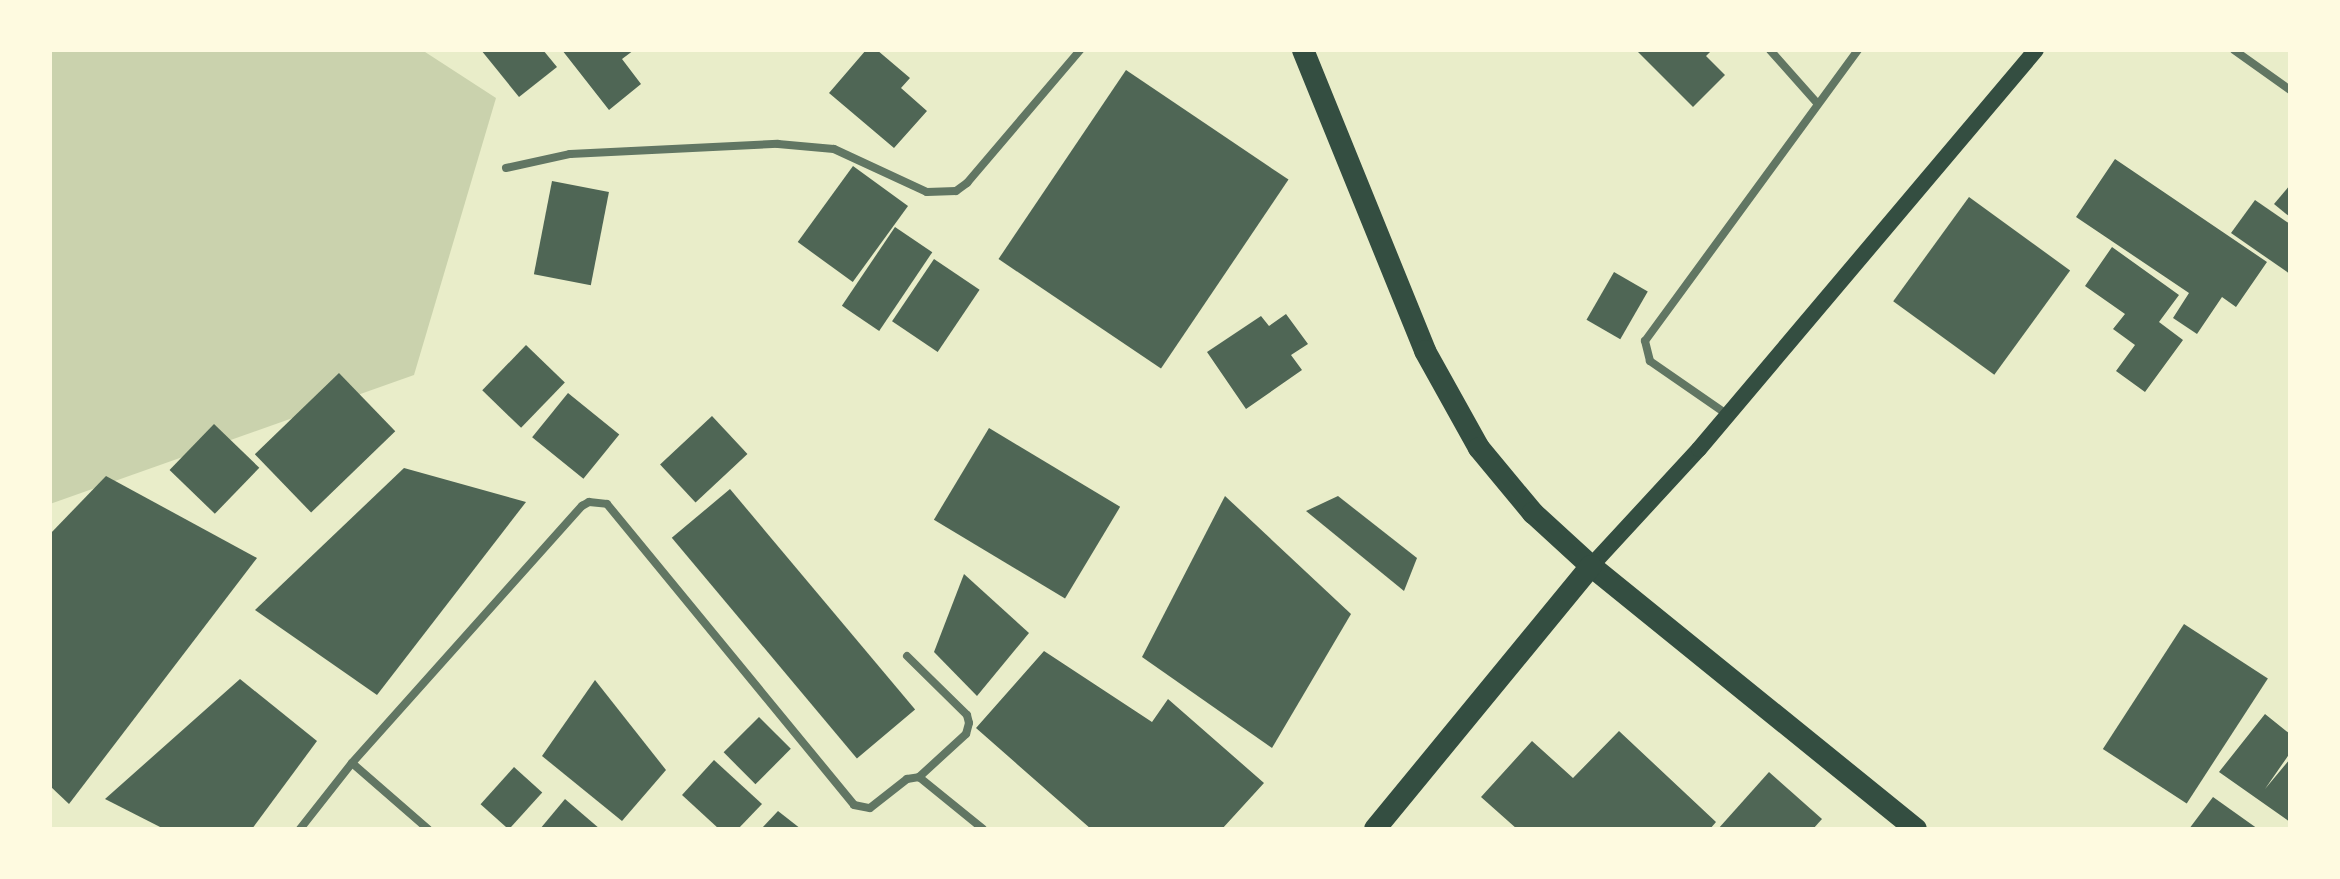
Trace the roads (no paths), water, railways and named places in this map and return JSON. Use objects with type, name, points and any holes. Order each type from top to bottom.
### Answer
[{"type":"highway","points":[[1303,50],[1425,351],[1479,448],[1533,513],[1591,566],[1916,829]]},
{"type":"highway","points":[[1375,829],[1591,566]]},
{"type":"main road","points":[[1591,566],[1699,449],[2036,50]]},
{"type":"street","points":[[506,168],[570,154],[778,144],[834,149],[927,192],[956,191],[967,183],[1080,50]]},
{"type":"street","points":[[1770,50],[1818,104]]},
{"type":"street","points":[[1728,415],[1650,361],[1645,341],[1858,50]]},
{"type":"street","points":[[2234,50],[2290,90]]},
{"type":"street","points":[[300,829],[352,763],[582,506],[597,502],[607,504],[854,805],[870,808],[907,779],[919,777],[966,734],[969,723],[967,715],[907,656]]},
{"type":"street","points":[[352,763],[428,829]]},
{"type":"street","points":[[919,777],[983,829]]}]
